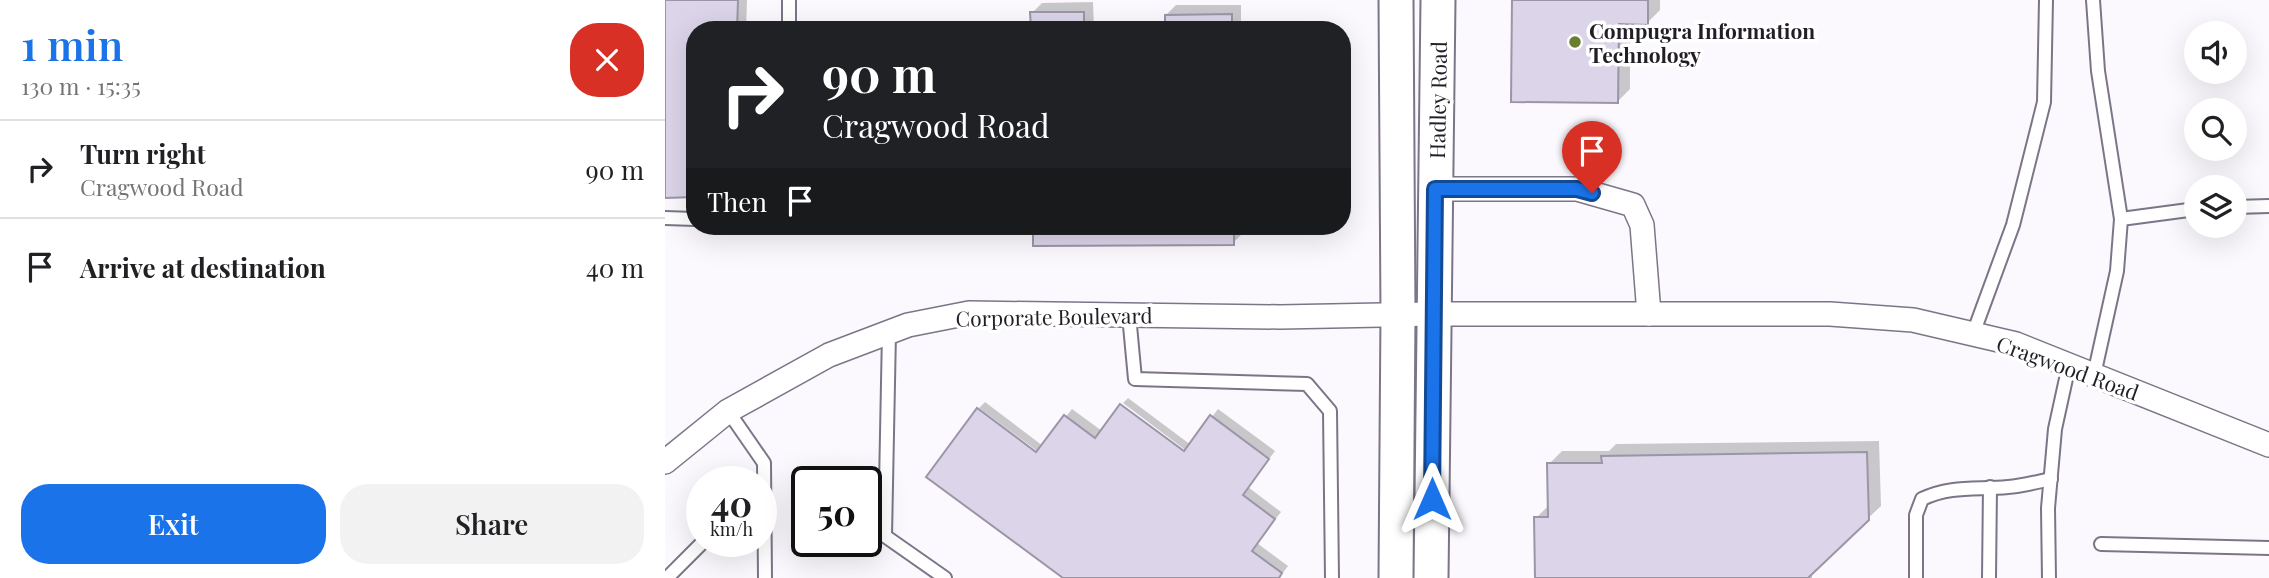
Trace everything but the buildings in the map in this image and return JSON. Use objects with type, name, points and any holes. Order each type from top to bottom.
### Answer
[{"type":"main road","name":"Hadley Road","points":[[1396,0],[1396,578]]},
{"type":"main road","name":"Hadley Road","points":[[1431,578],[1438,0]]},
{"type":"street","points":[[1435,189],[1577,189],[1633,205],[1642,225],[1649,314]]},
{"type":"street","name":"Corporate Boulevard","points":[[665,462],[728,411],[829,355],[908,325],[969,313],[1280,317],[1398,314]]},
{"type":"street","name":"Cragwood Road","points":[[1398,314],[1830,314],[1913,320],[2016,344],[2269,445]]},
{"type":"lane","points":[[789,0],[789,21]]},
{"type":"lane","points":[[1973,334],[2013,225],[2045,102],[2046,0]]},
{"type":"lane","points":[[2093,0],[2098,71],[2121,219],[2117,271],[2094,375]]},
{"type":"lane","points":[[2247,207],[2269,206]]},
{"type":"lane","points":[[2121,219],[2184,211]]},
{"type":"lane","points":[[665,218],[686,219]]},
{"type":"lane","points":[[1129,315],[1135,379],[1307,384],[1331,411],[1332,578]]},
{"type":"lane","points":[[889,332],[885,536],[945,578]]},
{"type":"lane","points":[[2049,578],[2049,508],[2055,429],[2069,365]]},
{"type":"lane","points":[[728,411],[764,466]]},
{"type":"lane","points":[[1916,578],[1916,515],[1922,499],[1936,492],[1965,487],[2007,488],[2051,479]]},
{"type":"lane","points":[[1989,578],[1990,487]]},
{"type":"lane","points":[[2101,544],[2269,548]]},
{"type":"lane","points":[[667,578],[688,557]]},
{"type":"lane","points":[[765,557],[765,578]]},
{"type":"place","name":"Compugra Information Technology","points":[[1575,42]]},
{"type":"route","points":[[1432,499],[1435,189],[1577,189],[1592,193]]}]
